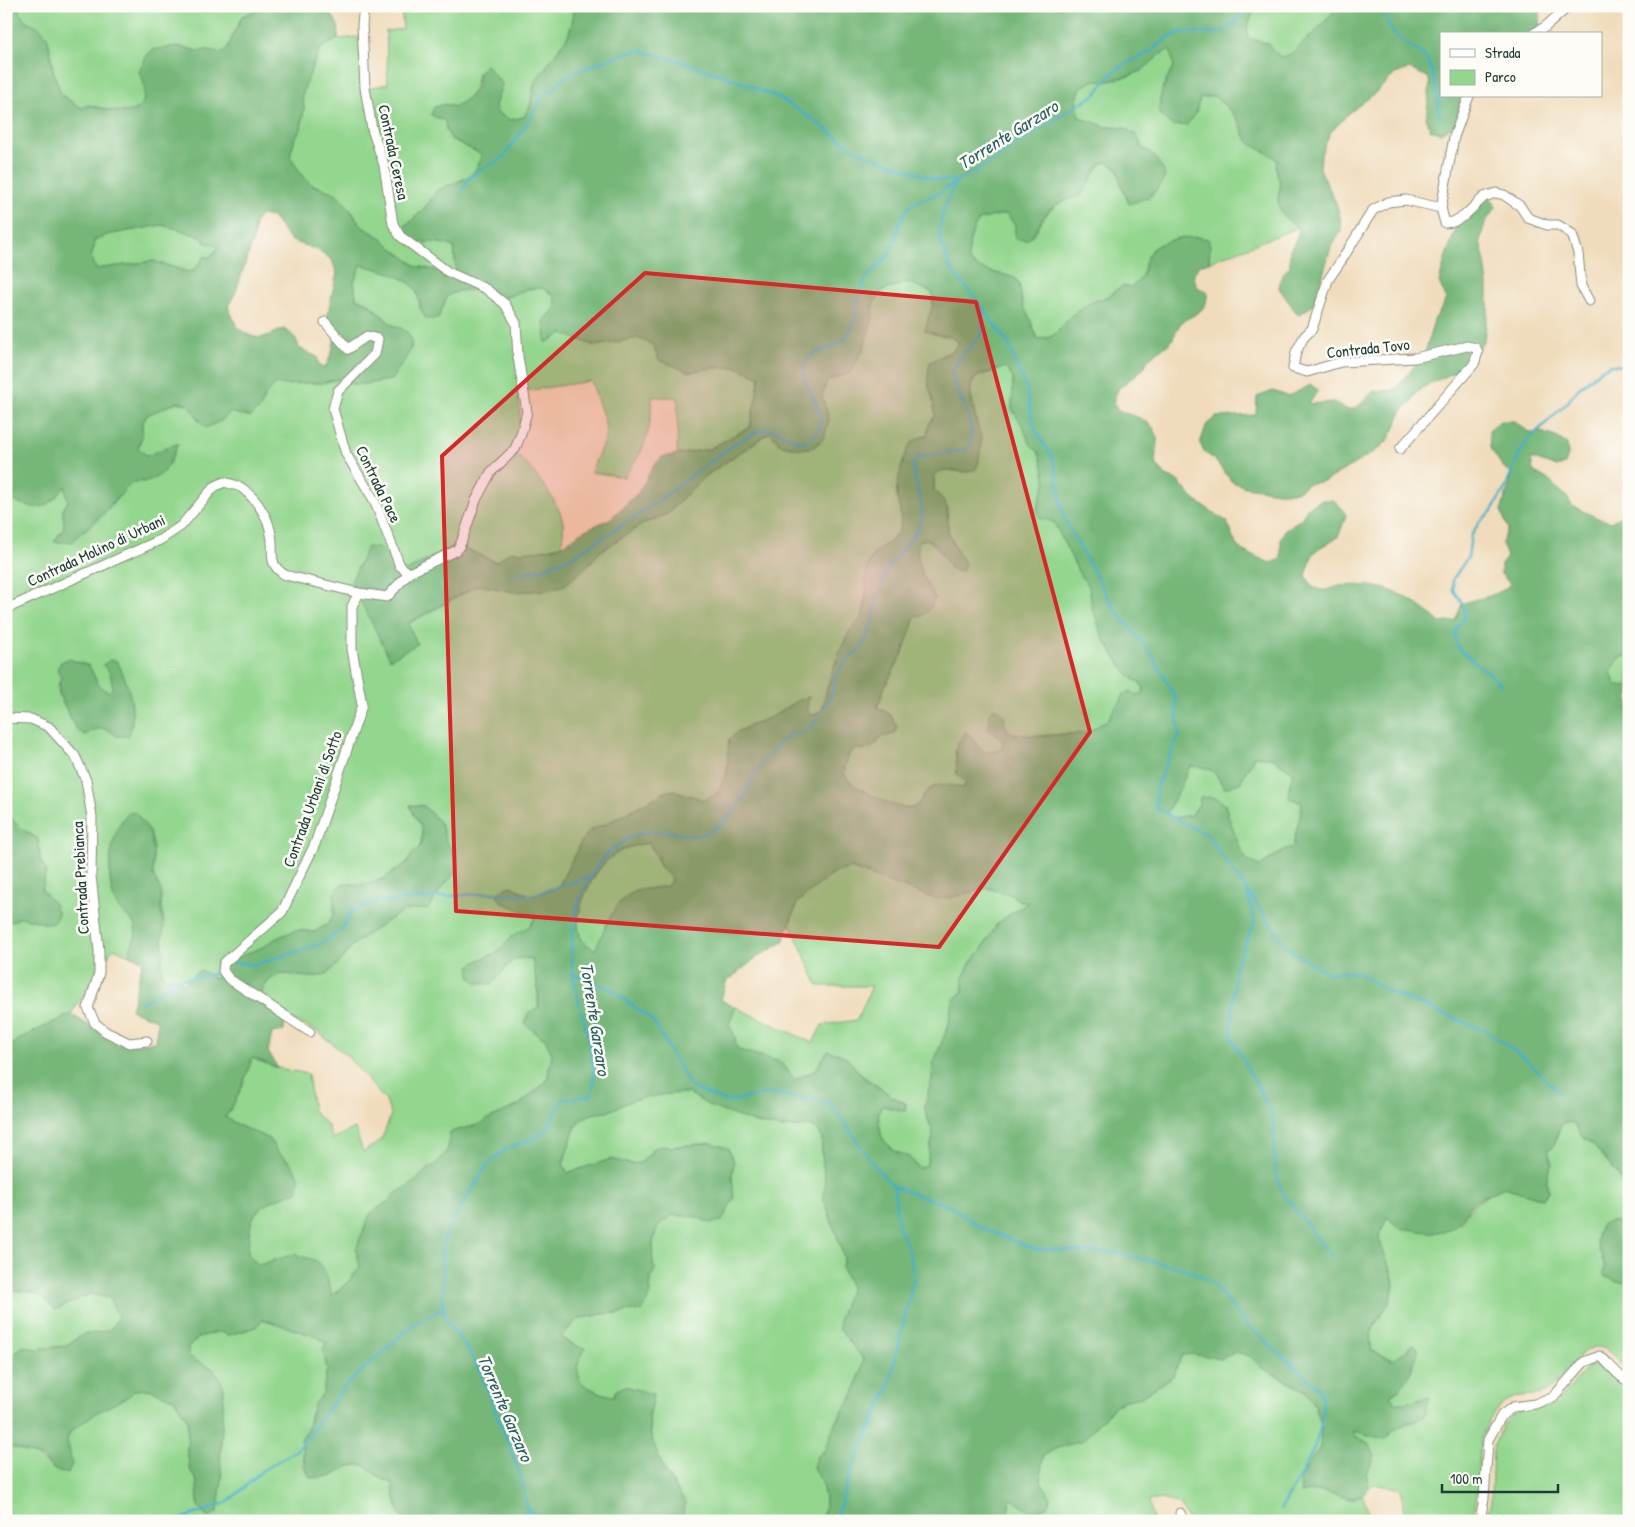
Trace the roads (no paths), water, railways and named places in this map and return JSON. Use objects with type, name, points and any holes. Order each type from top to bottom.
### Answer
[{"type":"street","name":"Contrada Ceresa","points":[[364,6],[362,25],[365,88],[372,129],[384,165],[393,224],[400,236],[448,272],[486,289],[505,304],[516,322],[518,357],[527,412],[515,450],[491,472],[476,500],[457,550],[409,573]]},
{"type":"street","points":[[1536,32],[1569,6]]},
{"type":"street","points":[[1468,98],[1454,137],[1441,208],[1445,223],[1453,222],[1464,216],[1484,196],[1496,193],[1504,195],[1520,206],[1528,218],[1547,225],[1558,225],[1572,234],[1578,253],[1581,286],[1589,301]]},
{"type":"street","name":"Contrada Tovo","points":[[1400,449],[1474,364],[1478,352],[1476,348],[1467,346],[1415,358],[1341,362],[1307,372],[1293,368],[1296,352],[1304,337],[1312,329],[1328,280],[1373,210],[1388,202],[1406,200],[1441,208]]},
{"type":"street","name":"Contrada Pace","points":[[325,322],[348,349],[367,336],[378,338],[375,354],[338,392],[333,409],[346,454],[374,500],[400,566],[409,573]]},
{"type":"street","name":"Contrada Molino di Urbani","points":[[6,609],[160,540],[182,526],[214,487],[224,482],[241,487],[259,506],[268,521],[272,536],[272,562],[277,570],[285,575],[359,593]]},
{"type":"street","points":[[359,593],[387,597],[409,573]]},
{"type":"street","name":"Contrada Urbani di Sotto","points":[[310,1032],[229,979],[223,971],[224,963],[282,912],[315,844],[362,705],[352,649],[352,606],[359,593]]},
{"type":"street","name":"Contrada Prebianca","points":[[6,718],[31,719],[49,727],[75,756],[86,780],[92,817],[91,875],[99,951],[99,973],[88,1008],[95,1023],[106,1032],[129,1043],[146,1041]]},
{"type":"street","points":[[1480,1521],[1484,1498],[1488,1440],[1502,1415],[1513,1407],[1535,1404],[1554,1396],[1584,1362],[1600,1356],[1624,1380],[1629,1381]]},
{"type":"waterway","name":"Torrente Garzaro","points":[[822,710],[831,697],[836,675],[844,663],[861,648],[867,637],[887,571],[895,557],[920,525],[922,510],[913,464],[919,457],[965,450],[971,441],[971,427],[967,412],[953,380],[952,371],[960,358],[982,334],[984,309],[950,268],[939,235],[943,210],[956,181],[989,164],[1010,148],[1096,94],[1111,74],[1125,64],[1150,52],[1166,39],[1181,32],[1208,33],[1223,31],[1235,23],[1245,6]]},
{"type":"waterway","points":[[1385,6],[1387,21],[1392,31],[1422,54],[1431,69],[1436,86],[1440,117]]},
{"type":"waterway","points":[[462,191],[467,181],[477,172],[503,158],[529,121],[543,95],[553,90],[561,80],[578,71],[639,50],[683,62],[741,82],[779,98],[848,145],[863,153],[937,180],[956,181]]},
{"type":"waterway","points":[[509,575],[539,570],[572,557],[644,511],[733,445],[754,433],[769,429],[780,432],[801,443],[815,434],[820,425],[820,415],[806,384],[805,364],[814,354],[838,344],[848,335],[854,323],[863,285],[869,275],[890,253],[906,210],[913,204],[939,193],[955,182]]},
{"type":"waterway","points":[[984,309],[1008,343],[1026,388],[1034,427],[1054,461],[1064,518],[1113,607],[1152,655],[1175,697],[1179,735],[1156,787],[1156,808],[1207,835],[1246,889],[1255,922],[1235,966],[1231,1036],[1273,1116],[1276,1174],[1283,1194],[1332,1257]]},
{"type":"waterway","points":[[1502,686],[1461,651],[1456,643],[1455,633],[1465,615],[1464,606],[1453,589],[1453,579],[1468,557],[1471,536],[1480,521],[1491,512],[1506,487],[1518,456],[1527,441],[1567,403],[1578,389],[1602,369],[1611,365],[1623,366],[1629,364]]},
{"type":"waterway","name":"Torrente Garzaro","points":[[541,1521],[527,1507],[518,1469],[484,1382],[471,1355],[445,1318],[442,1301],[444,1279],[441,1251],[447,1230],[487,1165],[506,1149],[537,1137],[549,1127],[558,1107],[564,1099],[590,1096],[594,1073],[592,1056],[575,986],[572,952],[574,919],[580,898],[590,876],[607,854],[629,838],[642,833],[655,831],[697,836],[713,830],[728,818],[737,807],[760,766],[776,746],[791,734],[806,731],[819,717]]},
{"type":"waterway","points":[[229,962],[254,965],[318,945],[340,931],[352,911],[375,902],[490,893],[533,895],[589,877]]},
{"type":"waterway","points":[[1248,892],[1288,949],[1327,973],[1357,972],[1389,992],[1488,1032],[1527,1060],[1559,1093]]},
{"type":"waterway","points":[[140,1004],[182,979],[220,973]]},
{"type":"waterway","points":[[574,974],[611,989],[653,1021],[691,1087],[727,1102],[768,1093],[830,1102],[874,1165],[894,1187],[949,1206],[980,1227],[1034,1249],[1116,1253],[1189,1270],[1212,1282],[1246,1324],[1320,1389],[1322,1421],[1318,1437],[1305,1466],[1281,1509]]},
{"type":"waterway","points":[[835,1521],[850,1474],[888,1389],[914,1278],[908,1247],[899,1230],[894,1187]]},
{"type":"waterway","points":[[176,1521],[228,1502],[263,1470],[297,1450],[347,1384],[413,1325],[444,1308]]},
{"type":"waterway","points":[[525,1521],[527,1507]]}]
